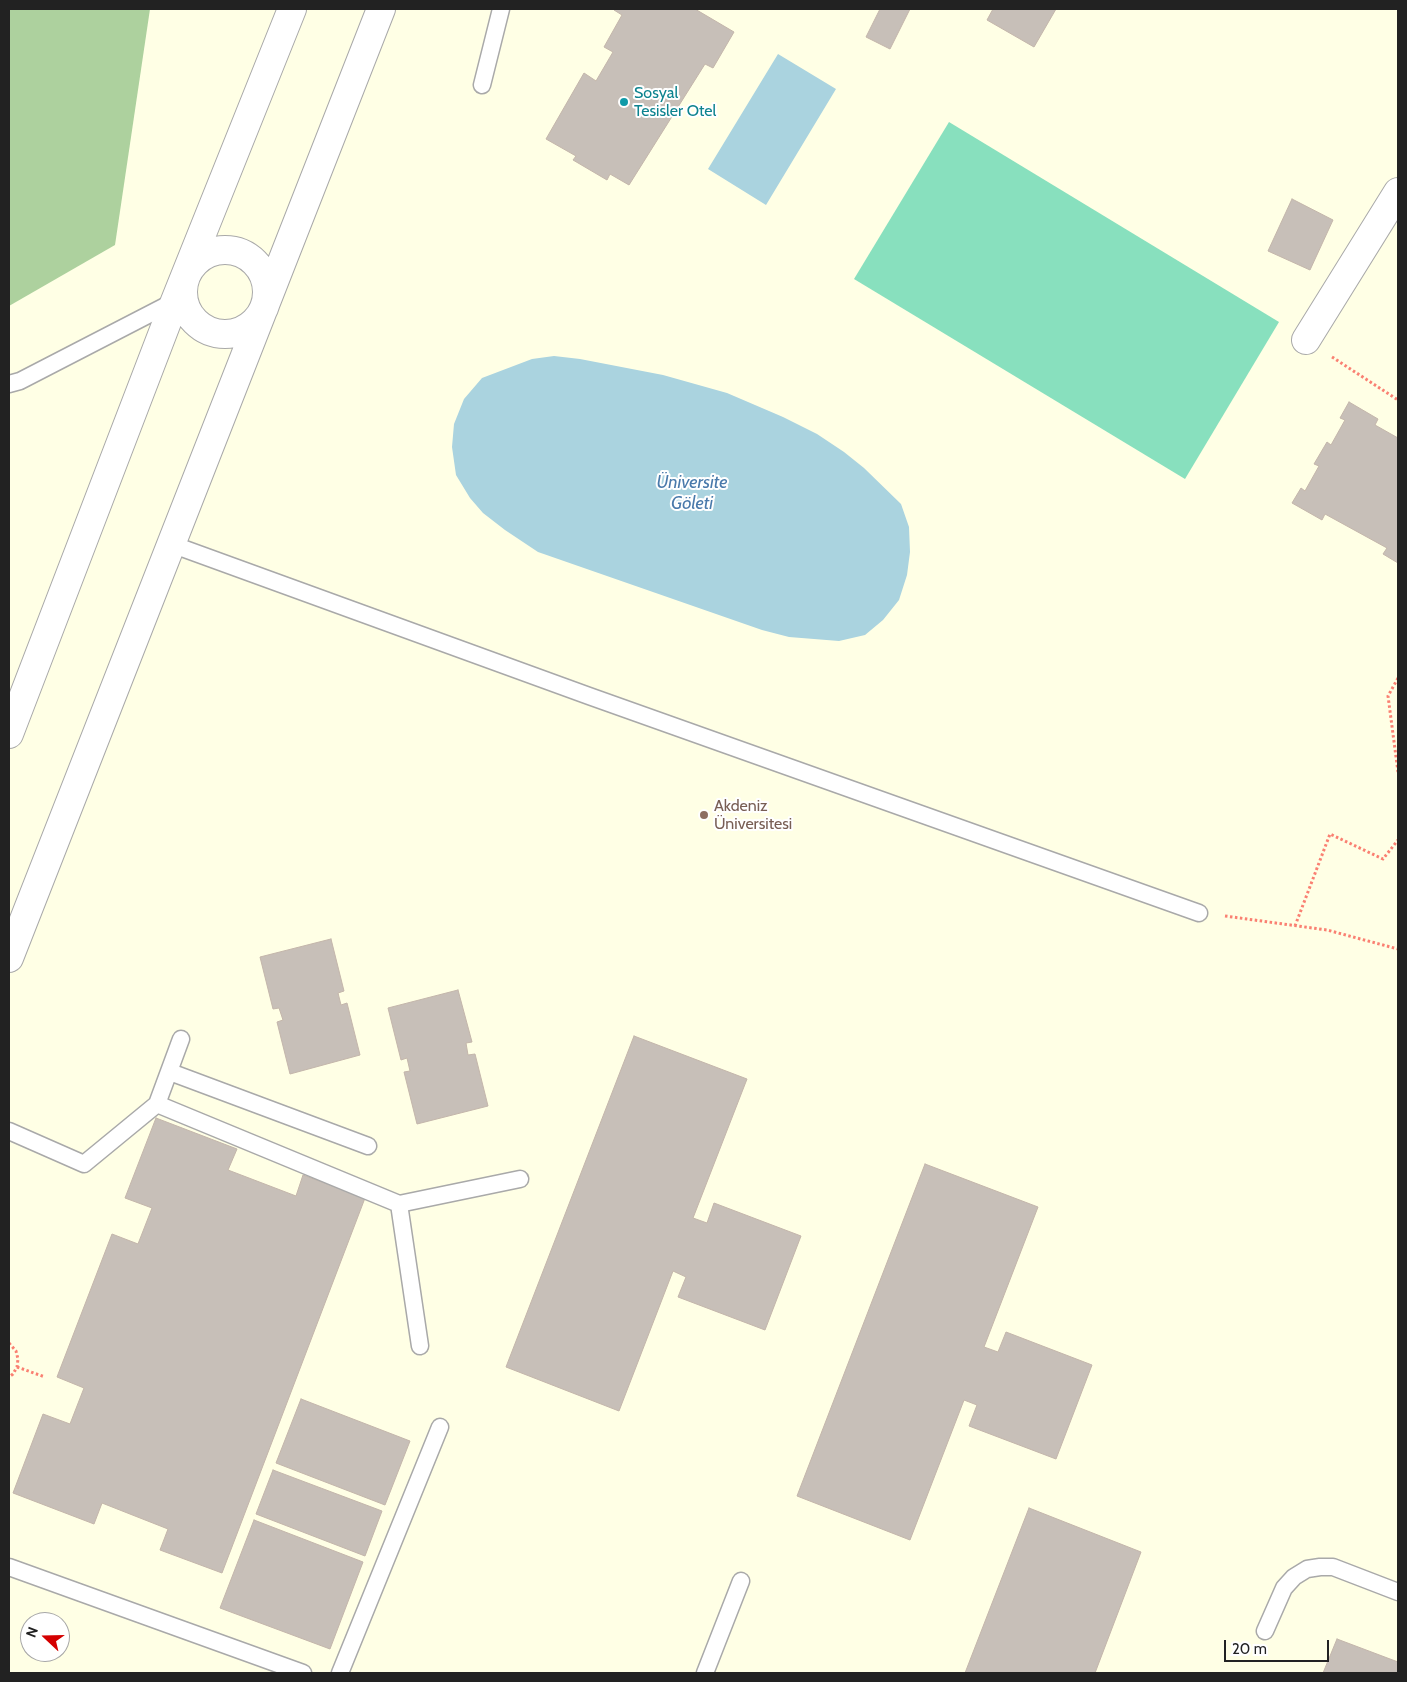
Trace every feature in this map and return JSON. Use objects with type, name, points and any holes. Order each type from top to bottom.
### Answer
[{"type":"street","points":[[9,734],[180,289],[292,9]]},
{"type":"street","points":[[9,958],[381,9]]},
{"type":"street","points":[[1306,340],[1398,192]]},
{"type":"street","points":[[229,249],[240,252],[257,264],[266,284],[264,306],[252,324],[243,330],[232,334],[221,334],[200,326],[192,319],[186,310],[180,289],[190,267],[198,259],[207,253],[229,249]]},
{"type":"lane","points":[[482,84],[501,9]]},
{"type":"lane","points":[[9,384],[20,381],[180,289]]},
{"type":"lane","points":[[171,544],[589,696],[1199,913]]},
{"type":"lane","points":[[9,1133],[84,1164],[156,1104],[182,1039]]},
{"type":"lane","points":[[170,1072],[368,1146]]},
{"type":"lane","points":[[156,1104],[400,1204],[520,1179]]},
{"type":"lane","points":[[400,1204],[420,1346]]},
{"type":"lane","points":[[340,1673],[440,1426]]},
{"type":"lane","points":[[9,1567],[303,1673]]},
{"type":"lane","points":[[1265,1631],[1284,1588],[1294,1577],[1307,1569],[1333,1567],[1398,1592]]},
{"type":"lane","points":[[706,1673],[741,1581]]},
{"type":"path","points":[[1306,340],[1398,400]]},
{"type":"path","points":[[1398,678],[1388,696],[1398,772]]},
{"type":"path","points":[[1295,926],[1330,834],[1383,858],[1398,840]]},
{"type":"path","points":[[1199,913],[1327,930],[1398,949]]},
{"type":"path","points":[[9,1343],[16,1351],[18,1359],[17,1367],[9,1377]]},
{"type":"path","points":[[17,1367],[45,1377]]},
{"type":"shaded area","name":"Akdeniz Üniversitesi","points":[[9,9],[1398,9],[1398,1673],[9,1673]]},
{"type":"green space","points":[[9,9],[150,9],[115,245],[9,306]]},
{"type":"green space","points":[[949,122],[1279,322],[1185,479],[854,279]]},
{"type":"water","points":[[778,54],[836,89],[766,205],[708,169]]},
{"type":"water","name":"Üniversite Göleti","points":[[554,356],[580,359],[663,375],[727,393],[817,434],[844,452],[864,468],[901,504],[909,527],[910,552],[907,575],[899,600],[883,620],[865,635],[839,641],[789,637],[762,630],[538,552],[505,530],[483,513],[470,498],[456,475],[452,447],[454,424],[464,399],[482,378],[532,359]]},
{"type":"building","name":"Sosyal Tesisler Otel","points":[[615,9],[695,9],[734,32],[713,68],[705,64],[629,185],[610,174],[607,180],[573,160],[576,156],[546,139],[584,73],[596,81],[613,52],[604,47],[622,15]]},
{"type":"building","points":[[880,9],[910,9],[890,49],[866,37]]},
{"type":"building","points":[[993,9],[1056,9],[1034,47],[987,20]]},
{"type":"building","points":[[1292,199],[1333,220],[1310,270],[1268,251]]},
{"type":"building","points":[[1349,402],[1378,419],[1375,425],[1398,438],[1398,563],[1383,554],[1387,548],[1325,514],[1322,520],[1292,503],[1301,488],[1305,491],[1319,466],[1314,464],[1327,442],[1331,445],[1345,420],[1340,418]]},
{"type":"building","points":[[331,939],[344,991],[338,993],[341,1005],[347,1003],[360,1055],[290,1074],[277,1022],[283,1020],[279,1008],[273,1009],[260,957]]},
{"type":"building","points":[[458,990],[472,1042],[466,1043],[468,1055],[475,1054],[488,1106],[417,1124],[404,1072],[410,1071],[407,1058],[401,1060],[388,1008]]},
{"type":"building","points":[[634,1036],[747,1079],[693,1218],[707,1223],[714,1203],[801,1236],[765,1330],[678,1297],[686,1277],[673,1271],[619,1411],[506,1367]]},
{"type":"building","points":[[156,1118],[237,1149],[228,1170],[296,1196],[303,1175],[365,1198],[222,1573],[160,1550],[168,1529],[102,1503],[94,1524],[13,1493],[43,1414],[70,1424],[84,1388],[57,1377],[112,1234],[138,1244],[152,1208],[125,1198]]},
{"type":"building","points":[[925,1164],[1038,1207],[984,1347],[998,1352],[1006,1332],[1092,1365],[1056,1459],[969,1426],[977,1405],[964,1400],[910,1540],[797,1496]]},
{"type":"building","points":[[301,1399],[410,1441],[385,1505],[276,1463]]},
{"type":"building","points":[[273,1470],[382,1511],[365,1556],[256,1514]]},
{"type":"building","points":[[1029,1508],[1141,1552],[1095,1673],[965,1673]]},
{"type":"building","points":[[254,1520],[363,1562],[330,1649],[220,1608]]},
{"type":"building","points":[[1337,1639],[1398,1662],[1398,1673],[1323,1673]]},
{"type":"place","name":"Sosyal Tesisler Otel","points":[[624,102]]},
{"type":"place","name":"Akdeniz Üniversitesi","points":[[704,815]]}]
